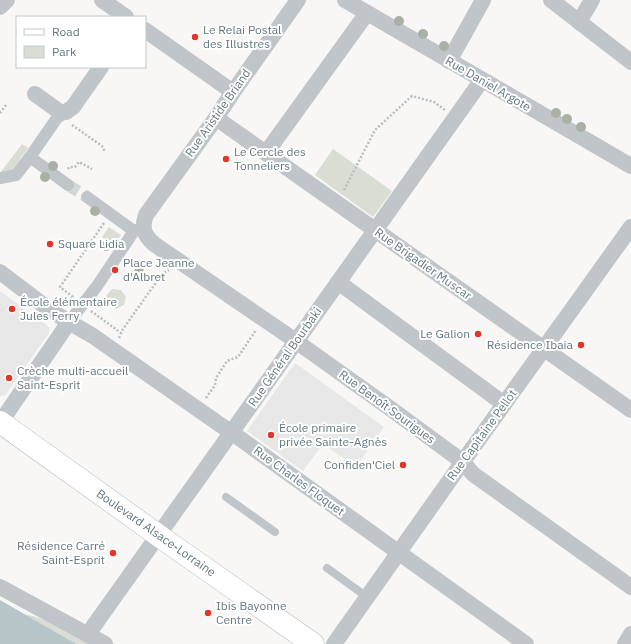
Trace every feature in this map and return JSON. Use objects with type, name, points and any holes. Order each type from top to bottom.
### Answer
[{"type":"main road","name":"Boulevard Alsace-Lorraine","points":[[0,422],[313,644]]},
{"type":"street","points":[[0,7],[7,0]]},
{"type":"street","points":[[102,0],[125,16]]},
{"type":"street","name":"Rue Aristide Briand","points":[[138,230],[146,215],[298,0]]},
{"type":"street","name":"Rue Daniel Argote","points":[[347,0],[631,166]]},
{"type":"street","points":[[449,61],[483,0]]},
{"type":"street","points":[[551,0],[631,62]]},
{"type":"street","points":[[579,22],[592,0]]},
{"type":"street","points":[[266,153],[367,13]]},
{"type":"street","points":[[146,31],[233,92]]},
{"type":"street","points":[[0,178],[16,175],[57,118],[74,107],[100,68]]},
{"type":"street","name":"Rue Général Bourbaki","points":[[88,634],[158,535],[202,479],[231,432],[482,80]]},
{"type":"street","points":[[35,94],[60,112],[66,112]]},
{"type":"street","name":"Rue Brigadier Muscar","points":[[216,118],[631,410]]},
{"type":"street","points":[[30,157],[64,182]]},
{"type":"street","points":[[0,422],[69,322],[138,230],[87,197]]},
{"type":"street","name":"Rue Capitaine Pellot","points":[[334,644],[398,552],[631,227]]},
{"type":"street","name":"Rue Benoît Sourigues","points":[[138,230],[154,244],[391,409],[463,462],[473,474],[631,587]]},
{"type":"street","name":"Rue Charles Floquet","points":[[0,272],[69,322],[93,336],[231,432],[526,644]]},
{"type":"street","points":[[338,282],[504,404]]},
{"type":"street","points":[[0,587],[105,644]]},
{"type":"street","points":[[625,644],[631,634]]},
{"type":"lane","points":[[226,497],[275,532]]},
{"type":"lane","points":[[326,568],[367,597]]},
{"type":"path","points":[[336,202],[342,195],[375,130],[412,96],[434,102],[444,109]]},
{"type":"path","points":[[0,113],[6,105]]},
{"type":"path","points":[[66,112],[68,121],[102,146],[105,152]]},
{"type":"path","points":[[64,182],[69,166],[75,167],[79,162],[92,169]]},
{"type":"path","points":[[117,342],[123,329],[162,274],[171,270]]},
{"type":"path","points":[[203,403],[216,384],[216,378],[227,361],[238,357],[256,330]]},
{"type":"shaded area","name":"École élémentaire Jules Ferry","points":[[0,291],[49,327],[49,333],[5,395],[0,396]]},
{"type":"shaded area","points":[[295,363],[384,427],[356,467],[323,444],[303,471],[247,431]]},
{"type":"shaded area","points":[[0,600],[76,644],[0,644]]},
{"type":"green space","points":[[22,144],[28,148],[16,165],[10,172],[0,173]]},
{"type":"green space","points":[[333,149],[392,191],[373,217],[315,175]]},
{"type":"green space","points":[[109,227],[121,235],[114,245],[102,237]]},
{"type":"green space","points":[[112,289],[121,290],[126,297],[124,305],[116,309],[108,305],[106,296]]},
{"type":"green space","points":[[24,614],[49,622],[90,644],[71,644]]},
{"type":"tunnel","points":[[68,185],[87,197]]},
{"type":"place","name":"Le Relai Postal des Illustres","points":[[195,37]]},
{"type":"place","name":"Le Cercle des Tonneliers","points":[[226,159]]},
{"type":"place","name":"Square Lidia","points":[[50,244]]},
{"type":"place","name":"Place Jeanne d'Albret","points":[[115,270]]},
{"type":"place","name":"École élémentaire Jules Ferry","points":[[12,309]]},
{"type":"place","name":"Le Galion","points":[[478,334]]},
{"type":"place","name":"Résidence Ibaia","points":[[581,345]]},
{"type":"place","name":"Crèche multi-accueil Saint-Esprit","points":[[9,378]]},
{"type":"place","name":"École primaire privée Sainte-Agnès","points":[[271,435]]},
{"type":"place","name":"Confiden'Ciel","points":[[403,465]]},
{"type":"place","name":"Résidence Carré Saint-Esprit","points":[[113,553]]},
{"type":"place","name":"Ibis Bayonne Centre","points":[[208,613]]}]
